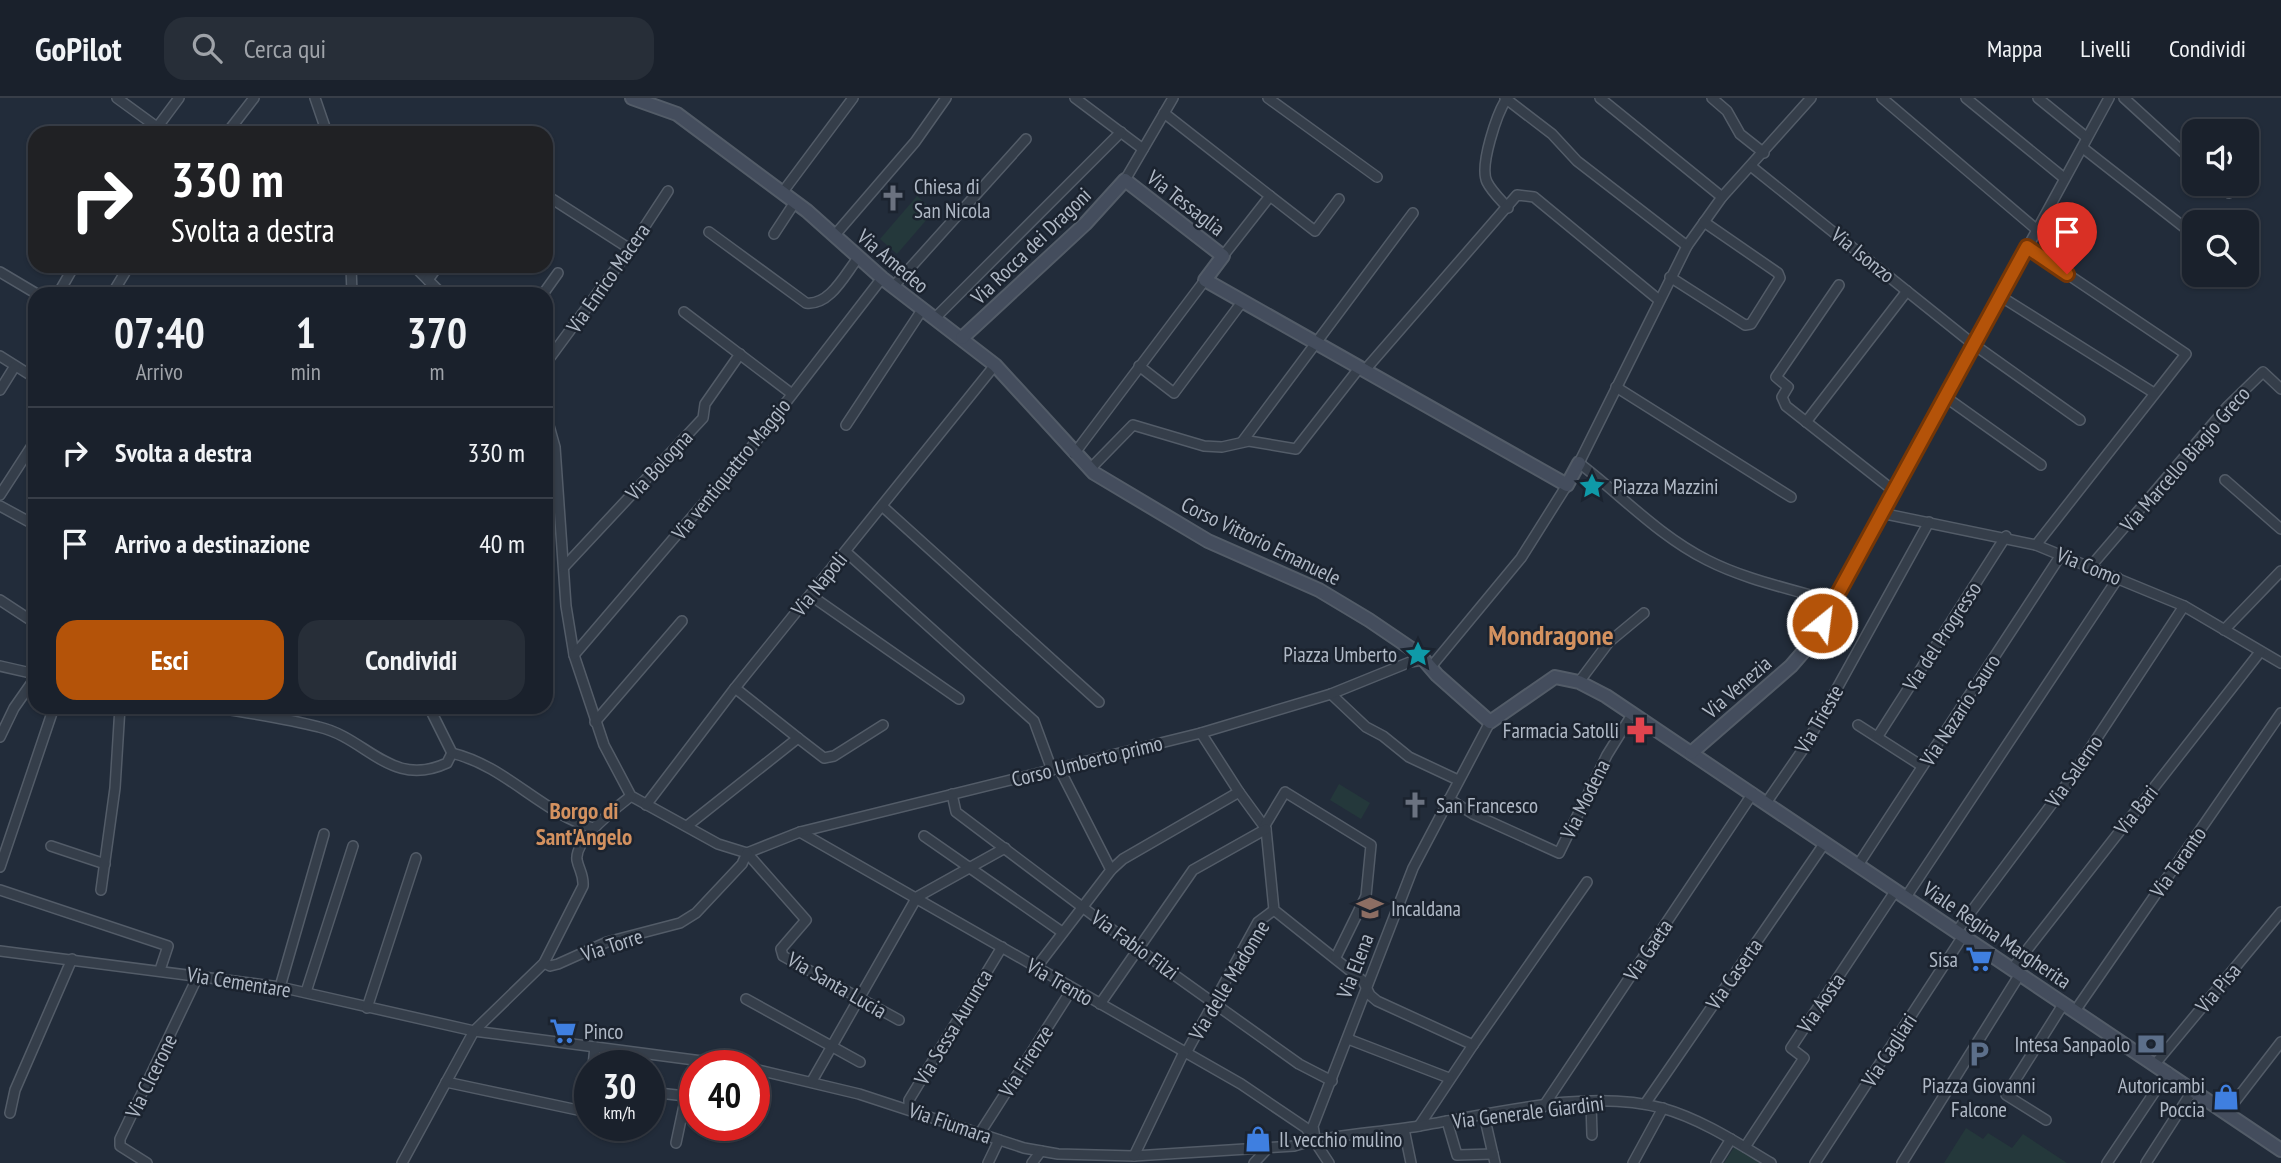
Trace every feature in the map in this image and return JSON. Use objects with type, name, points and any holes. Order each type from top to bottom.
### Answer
[{"type":"street","points":[[117,98],[152,126]]},
{"type":"street","points":[[161,126],[179,98]]},
{"type":"street","points":[[232,126],[254,98]]},
{"type":"street","points":[[314,98],[324,126]]},
{"type":"street","name":"Via Amedeo","points":[[632,98],[677,114],[795,202],[893,287],[995,365]]},
{"type":"street","points":[[782,193],[853,98]]},
{"type":"street","points":[[834,236],[915,142],[946,98]]},
{"type":"street","points":[[1075,98],[1143,149]]},
{"type":"street","points":[[1125,180],[1173,98]]},
{"type":"street","points":[[1268,98],[1377,177]]},
{"type":"street","points":[[1508,208],[1486,180],[1485,168],[1499,111],[1506,98],[1552,134],[1577,161],[1687,246]]},
{"type":"street","points":[[1600,98],[1722,197]]},
{"type":"street","points":[[1712,98],[1727,111],[1740,134],[1764,153]]},
{"type":"street","points":[[1427,664],[1521,558],[1567,485],[1687,246],[1722,197],[1752,167],[1811,98]]},
{"type":"street","points":[[1882,98],[2036,229]]},
{"type":"street","points":[[1966,98],[2064,178]]},
{"type":"street","points":[[2038,98],[2086,137]]},
{"type":"street","name":"Via Venezia","points":[[1692,753],[1791,666],[1810,644],[2109,98]]},
{"type":"street","points":[[2124,98],[2182,151]]},
{"type":"street","points":[[1164,113],[1315,231],[1339,199]]},
{"type":"street","points":[[934,318],[1121,132]]},
{"type":"street","points":[[893,287],[1026,138]]},
{"type":"street","points":[[2083,148],[2182,226]]},
{"type":"street","name":"Via Isonzo","points":[[1752,167],[1973,344],[2080,420]]},
{"type":"street","name":"Via Tessaglia","points":[[1125,180],[1223,256]]},
{"type":"street","name":"Via Rocca dei Dragoni","points":[[962,338],[1071,237],[1125,180]]},
{"type":"street","name":"Via Enrico Macera","points":[[553,354],[630,249],[668,191]]},
{"type":"street","points":[[1090,470],[1133,425],[1204,446],[1222,447],[1242,442],[1296,449],[1363,368],[1517,195],[1534,197],[1659,300]]},
{"type":"street","points":[[1074,454],[1270,196]]},
{"type":"street","points":[[553,200],[630,249]]},
{"type":"street","points":[[774,234],[795,202]]},
{"type":"street","points":[[1242,442],[1413,213]]},
{"type":"street","points":[[1670,277],[1745,325],[1751,324],[1780,278],[1778,273],[1704,222]]},
{"type":"street","points":[[709,232],[806,303],[813,304],[830,295],[858,258]]},
{"type":"street","points":[[2027,247],[2186,354],[2036,545]]},
{"type":"street","points":[[0,272],[28,289]]},
{"type":"street","points":[[421,273],[435,287]]},
{"type":"street","points":[[428,280],[433,273]]},
{"type":"street","points":[[548,287],[558,273]]},
{"type":"street","name":"Via ventiquattro Maggio","points":[[574,655],[690,521],[882,278]]},
{"type":"street","points":[[1205,280],[1567,485]]},
{"type":"street","points":[[1839,285],[1776,377],[1788,387],[1782,397],[1786,406],[1894,491]]},
{"type":"street","points":[[1805,422],[1907,291]]},
{"type":"street","points":[[2000,296],[2154,393]]},
{"type":"street","points":[[1139,366],[1174,393],[1242,302]]},
{"type":"street","points":[[846,425],[922,310]]},
{"type":"street","points":[[684,312],[792,394]]},
{"type":"street","name":"Via Bologna","points":[[564,567],[703,418],[705,404],[740,354]]},
{"type":"street","points":[[0,356],[28,374]]},
{"type":"street","name":"Corso Vittorio Emanuele","points":[[995,365],[1090,470],[1208,541],[1340,602],[1403,642],[1490,722]]},
{"type":"street","name":"Via Napoli","points":[[646,805],[735,688],[995,365]]},
{"type":"street","points":[[0,390],[15,366]]},
{"type":"street","name":"Via Marcello Biagio Greco","points":[[2091,566],[2228,406],[2263,372],[2281,389]]},
{"type":"street","points":[[1616,387],[1791,497]]},
{"type":"street","points":[[1944,396],[2041,465]]},
{"type":"street","points":[[553,440],[574,655],[595,722],[631,796],[718,844],[747,853]]},
{"type":"street","points":[[0,495],[28,452]]},
{"type":"street","points":[[1579,463],[1668,536],[1707,560],[1747,576],[1834,602]]},
{"type":"street","points":[[2225,480],[2281,529]]},
{"type":"street","points":[[0,506],[28,521]]},
{"type":"street","points":[[882,506],[1099,702]]},
{"type":"street","name":"Via Como","points":[[1881,513],[2006,536],[2036,545],[2184,606],[2281,663]]},
{"type":"street","name":"Via Trieste","points":[[1766,803],[1804,748],[1928,522]]},
{"type":"street","name":"Via del Progresso","points":[[1878,736],[2006,536]]},
{"type":"street","points":[[846,552],[1034,722],[1056,769],[1111,870]]},
{"type":"street","name":"Via Nazario Sauro","points":[[1858,865],[2061,555]]},
{"type":"street","points":[[2224,630],[2281,571]]},
{"type":"street","points":[[1901,893],[2118,578]]},
{"type":"street","points":[[810,595],[959,699]]},
{"type":"street","points":[[0,600],[28,618]]},
{"type":"street","name":"Via Salerno","points":[[1960,934],[2066,785],[2184,606]]},
{"type":"street","points":[[1644,613],[1609,642],[1579,682],[1633,713],[1692,753]]},
{"type":"street","points":[[595,722],[681,621]]},
{"type":"street","name":"Via Bari","points":[[1902,1163],[2016,971],[2260,652]]},
{"type":"street","name":"Corso Umberto primo","points":[[747,853],[800,832],[1202,733],[1331,694],[1410,662],[1427,664]]},
{"type":"street","points":[[0,666],[28,674]]},
{"type":"street","name":"Via Elena","points":[[1315,1139],[1313,1126],[1413,868],[1490,722],[1555,677],[1579,682]]},
{"type":"street","points":[[0,737],[28,687]]},
{"type":"street","points":[[735,688],[824,758],[834,756],[883,725]]},
{"type":"street","points":[[1331,694],[1366,727],[1383,736],[1409,757],[1458,780]]},
{"type":"street","name":"Via Modena","points":[[1449,799],[1473,814],[1559,853],[1607,755],[1633,713]]},
{"type":"street","name":"Via Taranto","points":[[2076,1011],[2281,713]]},
{"type":"street","points":[[0,867],[52,714]]},
{"type":"street","points":[[102,890],[115,788],[120,714]]},
{"type":"street","points":[[252,714],[323,727],[393,765],[416,772],[429,772],[447,763],[452,753]]},
{"type":"street","points":[[432,714],[452,753],[487,764],[538,800],[593,828]]},
{"type":"street","points":[[1858,725],[1923,766]]},
{"type":"street","points":[[1202,733],[1265,828],[1274,910],[1336,957],[1363,981],[1377,1001],[1473,1045]]},
{"type":"street","points":[[687,826],[798,738]]},
{"type":"street","name":"Viale Regina Margherita","points":[[1692,753],[2281,1150]]},
{"type":"street","points":[[1036,968],[1082,906],[1123,859],[1239,792]]},
{"type":"street","points":[[1100,1004],[1193,870],[1265,828],[1285,792],[1371,845],[1366,896],[1336,957]]},
{"type":"street","name":"Via Gaeta","points":[[1543,1107],[1753,793]]},
{"type":"street","name":"Via Fabio Filzi","points":[[952,794],[957,812],[1004,848],[1138,949],[1299,1064],[1332,1081]]},
{"type":"street","points":[[544,964],[583,887],[584,876],[576,856],[593,828],[631,796]]},
{"type":"street","name":"Via Trento","points":[[800,832],[1241,1084],[1306,1128],[1329,1163]]},
{"type":"street","points":[[280,987],[324,834]]},
{"type":"street","points":[[924,836],[1062,932]]},
{"type":"street","name":"Via Caserta","points":[[1645,1104],[1824,844]]},
{"type":"street","points":[[51,846],[105,864]]},
{"type":"street","points":[[306,992],[353,846]]},
{"type":"street","points":[[812,1081],[917,897],[1004,848]]},
{"type":"street","name":"Via Torre","points":[[402,1163],[474,1031],[544,964],[558,964],[607,942],[680,923],[704,904],[742,864],[747,853]]},
{"type":"street","name":"Via Santa Lucia","points":[[747,853],[806,920],[780,953],[899,1020]]},
{"type":"street","points":[[367,1008],[416,858]]},
{"type":"street","points":[[1419,1126],[1449,1078],[1587,882]]},
{"type":"street","points":[[0,890],[167,946],[160,970]]},
{"type":"street","name":"Via Aosta","points":[[1745,1147],[1804,1058],[1791,1048],[1901,893]]},
{"type":"street","name":"Via delle Madonne","points":[[1135,1156],[1185,1053],[1258,922],[1274,910]]},
{"type":"street","name":"Via Pisa","points":[[2155,1064],[2281,912]]},
{"type":"street","name":"Via Cagliari","points":[[1815,1163],[1960,934]]},
{"type":"street","name":"Via Sessa Aurunca","points":[[909,1108],[909,1100],[915,1089],[1002,947]]},
{"type":"street","name":"Via Cementare","points":[[0,951],[280,987],[474,1031]]},
{"type":"street","points":[[10,1112],[16,1090],[72,959]]},
{"type":"street","name":"Via CIcerone","points":[[147,1163],[124,1150],[120,1146],[120,1139],[198,976]]},
{"type":"street","name":"Via Firenze","points":[[979,1133],[1072,989]]},
{"type":"street","points":[[746,999],[860,1062]]},
{"type":"street","points":[[2046,1120],[2006,1095],[2064,1003]]},
{"type":"street","points":[[474,1031],[679,1058]]},
{"type":"street","points":[[1348,1039],[1449,1078]]},
{"type":"street","points":[[2226,1112],[2281,1042]]},
{"type":"street","name":"Via Fiumara","points":[[770,1072],[909,1108],[999,1140],[1041,1151],[1108,1160],[1294,1146],[1315,1139]]},
{"type":"street","points":[[2107,1163],[2168,1072]]},
{"type":"street","points":[[446,1082],[574,1109]]},
{"type":"street","points":[[2146,1163],[2193,1090]]},
{"type":"street","points":[[665,1094],[686,1096],[676,1143]]},
{"type":"street","points":[[1591,1102],[1592,1135]]},
{"type":"street","name":"Via Generale Giardini","points":[[1315,1139],[1404,1129],[1543,1107],[1591,1102],[1645,1104],[1663,1108],[1731,1139],[1770,1163]]},
{"type":"street","points":[[1633,1163],[1663,1108]]},
{"type":"street","points":[[1447,1121],[1457,1155],[1494,1158],[1484,1115]]},
{"type":"street","points":[[1404,1129],[1411,1163]]},
{"type":"street","points":[[1716,1163],[1731,1139]]},
{"type":"street","points":[[988,1163],[999,1140]]},
{"type":"street","points":[[1254,1163],[1268,1147]]},
{"type":"street","points":[[1032,1163],[1041,1151]]},
{"type":"street","points":[[1178,1163],[1186,1154]]},
{"type":"green space","points":[[917,196],[934,211],[897,254],[880,239]]},
{"type":"green space","points":[[1339,784],[1370,803],[1361,819],[1330,800]]},
{"type":"green space","points":[[1966,1128],[1983,1139],[1988,1133],[2012,1148],[2023,1134],[2067,1163],[1944,1163]]},
{"type":"green space","points":[[1735,1146],[1760,1163],[1724,1163]]},
{"type":"place","name":"Chiesa di San Nicola","points":[[893,198]]},
{"type":"place","name":"Piazza Mazzini","points":[[1592,486]]},
{"type":"place","name":"Piazza Umberto","points":[[1418,654]]},
{"type":"place","name":"Farmacia Satolli","points":[[1640,730]]},
{"type":"place","name":"San Francesco","points":[[1415,805]]},
{"type":"place","name":"Incaldana","points":[[1370,908]]},
{"type":"place","name":"Sisa","points":[[1979,959]]},
{"type":"place","name":"Pinco","points":[[563,1031]]},
{"type":"place","name":"Intesa Sanpaolo","points":[[2151,1044]]},
{"type":"place","name":"Piazza Giovanni Falcone","points":[[1979,1054]]},
{"type":"place","name":"Autoricambi Poccia","points":[[2226,1097]]},
{"type":"place","name":"Il vecchio mulino","points":[[1258,1139]]},
{"type":"district","name":"Mondragone","points":[[1551,634]]},
{"type":"district","name":"Borgo di Sant'Angelo","points":[[584,823]]},
{"type":"route","points":[[1822,623],[2027,247],[2067,274]]}]
